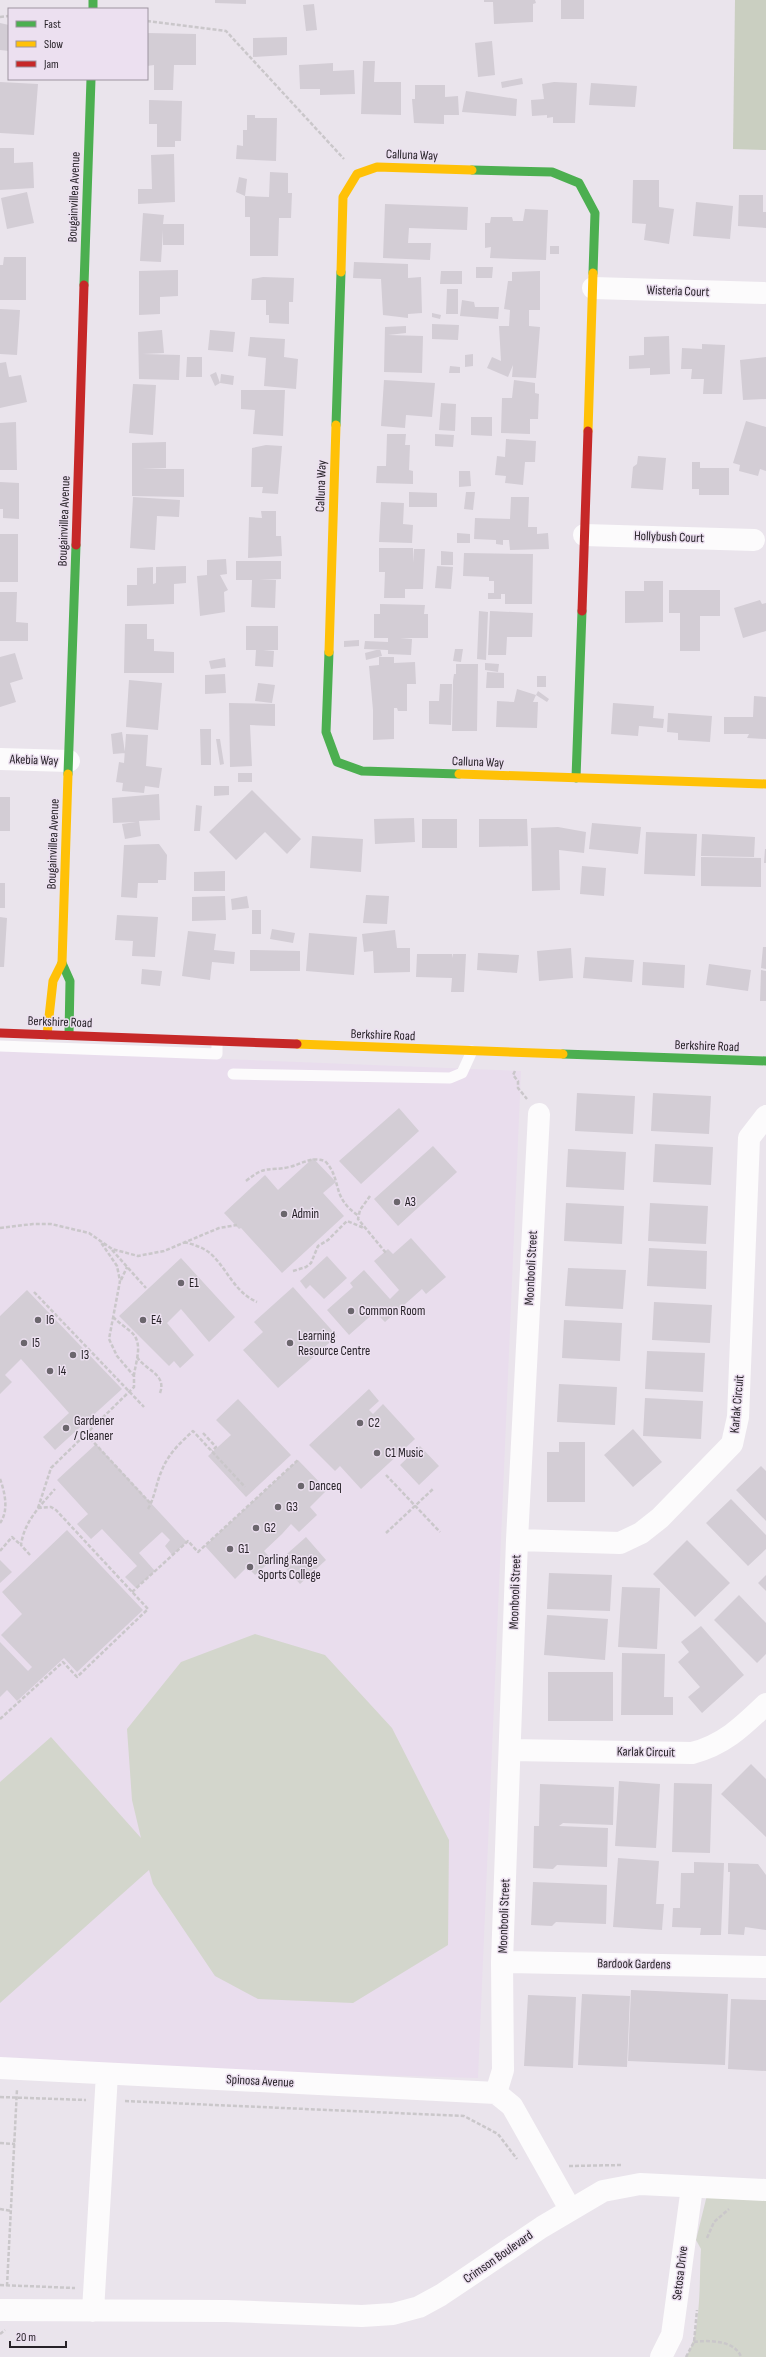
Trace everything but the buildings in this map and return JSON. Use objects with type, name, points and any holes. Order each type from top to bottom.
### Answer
[{"type":"street","name":"Bougainvillea Avenue","points":[[47,1034],[53,981],[62,963],[91,80]]},
{"type":"street","name":"Calluna Way","points":[[576,778],[595,213],[579,183],[552,172],[377,167],[357,174],[343,198],[326,732],[337,762],[362,771],[576,778],[766,784]]},
{"type":"street","name":"Wisteria Court","points":[[593,288],[764,292]]},
{"type":"street","name":"Hollybush Court","points":[[584,535],[754,540]]},
{"type":"street","name":"Akebia Way","points":[[0,759],[69,761]]},
{"type":"street","name":"Bougainvillea Avenue","points":[[62,963],[70,982],[69,1035]]},
{"type":"street","name":"Berkshire Road","points":[[0,1033],[766,1061]]},
{"type":"street","name":"Moonbooli Street","points":[[496,2093],[504,2070],[502,1962],[517,1540],[539,1114]]},
{"type":"street","name":"Karlak Circuit","points":[[517,1540],[620,1543],[641,1533],[660,1518],[732,1444],[738,1417],[749,1138],[766,1116]]},
{"type":"street","name":"Karlak Circuit","points":[[510,1750],[692,1753],[708,1749],[732,1736],[766,1704]]},
{"type":"street","name":"Bardook Gardens","points":[[502,1962],[766,1967]]},
{"type":"street","name":"Spinosa Avenue","points":[[9,2068],[496,2093]]},
{"type":"street","points":[[93,2311],[107,2074]]},
{"type":"street","points":[[496,2093],[512,2106],[570,2209]]},
{"type":"street","name":"Crimson Boulevard","points":[[3,2310],[226,2311],[362,2316],[393,2314],[419,2307],[462,2283],[570,2209],[603,2192],[621,2186],[640,2184],[766,2190]]},
{"type":"street","name":"Setosa Drive","points":[[661,2357],[672,2335],[692,2187]]},
{"type":"lane","points":[[0,1046],[216,1054],[217,1042]]},
{"type":"lane","points":[[233,1074],[450,1078],[462,1073],[472,1051]]},
{"type":"path","points":[[148,21],[226,31],[357,174]]},
{"type":"path","points":[[518,1052],[518,1066],[513,1075],[518,1081],[518,1088],[539,1114]]},
{"type":"path","points":[[246,1181],[257,1172],[268,1168],[289,1167],[310,1159],[325,1161],[330,1167],[335,1178],[341,1200],[359,1216]]},
{"type":"path","points":[[370,1196],[363,1205],[359,1216],[359,1223],[386,1253]]},
{"type":"path","points":[[293,1271],[306,1267],[311,1263],[318,1246],[328,1240],[348,1221],[364,1228]]},
{"type":"path","points":[[0,1228],[33,1224],[51,1224],[89,1233],[112,1249],[146,1288]]},
{"type":"path","points":[[112,1249],[138,1256],[164,1250],[219,1228],[237,1225]]},
{"type":"path","points":[[100,1241],[117,1266],[120,1281]]},
{"type":"path","points":[[183,1242],[203,1248],[214,1256],[233,1283],[248,1298],[257,1302]]},
{"type":"path","points":[[127,1267],[120,1281],[109,1339],[117,1356],[134,1376]]},
{"type":"path","points":[[34,1292],[144,1407]]},
{"type":"path","points":[[38,1508],[50,1468],[134,1387],[138,1340],[132,1332],[113,1317]]},
{"type":"path","points":[[137,1356],[142,1364],[151,1369],[161,1380],[163,1385],[160,1392]]},
{"type":"path","points":[[148,1509],[162,1469],[172,1452],[193,1431],[245,1486]]},
{"type":"path","points":[[203,1433],[216,1447],[212,1451]]},
{"type":"path","points":[[86,1434],[151,1504]]},
{"type":"path","points":[[132,1592],[188,1541],[198,1552],[298,1460]]},
{"type":"path","points":[[386,1475],[440,1532]]},
{"type":"path","points":[[0,1479],[5,1492],[4,1516],[0,1523]]},
{"type":"path","points":[[22,1545],[26,1527],[38,1508],[55,1489]]},
{"type":"path","points":[[386,1533],[433,1489]]},
{"type":"path","points":[[0,1719],[63,1662],[77,1677],[148,1609],[56,1510],[52,1507],[38,1508]]},
{"type":"path","points":[[0,1551],[12,1537],[22,1545],[30,1555]]},
{"type":"path","points":[[3,2310],[7,2285],[17,2098],[9,2068]]},
{"type":"path","points":[[0,2097],[106,2100],[464,2116],[498,2134],[520,2164]]},
{"type":"path","points":[[0,2143],[14,2144]]},
{"type":"path","points":[[549,2174],[562,2166],[630,2166]]},
{"type":"path","points":[[704,2244],[714,2222],[734,2205]]},
{"type":"path","points":[[0,2210],[11,2211]]},
{"type":"path","points":[[0,2285],[94,2288]]},
{"type":"path","points":[[694,2342],[709,2341],[727,2345],[737,2350],[741,2357]]},
{"type":"shaded area","points":[[735,0],[766,0],[766,150],[733,149]]},
{"type":"shaded area","name":"Darling Range Sports College","points":[[0,1050],[521,1071],[478,2078],[0,2064]]},
{"type":"shaded area","points":[[255,1634],[325,1655],[392,1728],[449,1840],[448,1945],[353,2003],[258,1999],[215,1976],[153,1884],[149,1870],[0,2003],[0,1782],[51,1737],[141,1838],[132,1800],[127,1729],[181,1662]]},
{"type":"shaded area","points":[[709,2187],[766,2190],[766,2357],[686,2357],[695,2334],[697,2320],[700,2290],[701,2249],[696,2240]]},
{"type":"traffic: fast","points":[[93,0],[93,8]]},
{"type":"traffic: fast","points":[[84,285],[91,80]]},
{"type":"traffic: fast","points":[[472,170],[552,172],[579,183],[595,213],[593,273]]},
{"type":"traffic: fast","points":[[336,425],[341,272]]},
{"type":"traffic: fast","points":[[68,774],[76,545]]},
{"type":"traffic: fast","points":[[576,778],[582,611]]},
{"type":"traffic: fast","points":[[329,652],[326,732],[337,762],[362,771],[459,774]]},
{"type":"traffic: fast","points":[[62,963],[70,981],[69,1035]]},
{"type":"traffic: fast","points":[[563,1054],[766,1061]]},
{"type":"traffic: slow","points":[[341,272],[343,197],[357,174],[377,167],[472,170]]},
{"type":"traffic: slow","points":[[588,431],[593,273]]},
{"type":"traffic: slow","points":[[329,652],[336,425]]},
{"type":"traffic: slow","points":[[47,1035],[53,981],[62,963],[68,774]]},
{"type":"traffic: slow","points":[[459,774],[766,784]]},
{"type":"traffic: slow","points":[[297,1044],[563,1054]]},
{"type":"traffic: jam","points":[[76,545],[84,285]]},
{"type":"traffic: jam","points":[[582,611],[588,431]]},
{"type":"traffic: jam","points":[[0,1033],[297,1044]]},
{"type":"place","name":"A3","points":[[397,1202]]},
{"type":"place","name":"Admin","points":[[284,1214]]},
{"type":"place","name":"E1","points":[[181,1283]]},
{"type":"place","name":"Common Room","points":[[351,1311]]},
{"type":"place","name":"I6","points":[[38,1320]]},
{"type":"place","name":"E4","points":[[143,1320]]},
{"type":"place","name":"I5","points":[[24,1343]]},
{"type":"place","name":"Learning Resource Centre","points":[[290,1343]]},
{"type":"place","name":"I3","points":[[73,1355]]},
{"type":"place","name":"I4","points":[[50,1371]]},
{"type":"place","name":"C2","points":[[360,1423]]},
{"type":"place","name":"Gardener / Cleaner","points":[[66,1428]]},
{"type":"place","name":"C1 Music","points":[[377,1453]]},
{"type":"place","name":"Danceq","points":[[301,1486]]},
{"type":"place","name":"G3","points":[[278,1507]]},
{"type":"place","name":"G2","points":[[256,1528]]},
{"type":"place","name":"G1","points":[[230,1549]]},
{"type":"place","name":"Darling Range Sports College","points":[[250,1567]]}]
